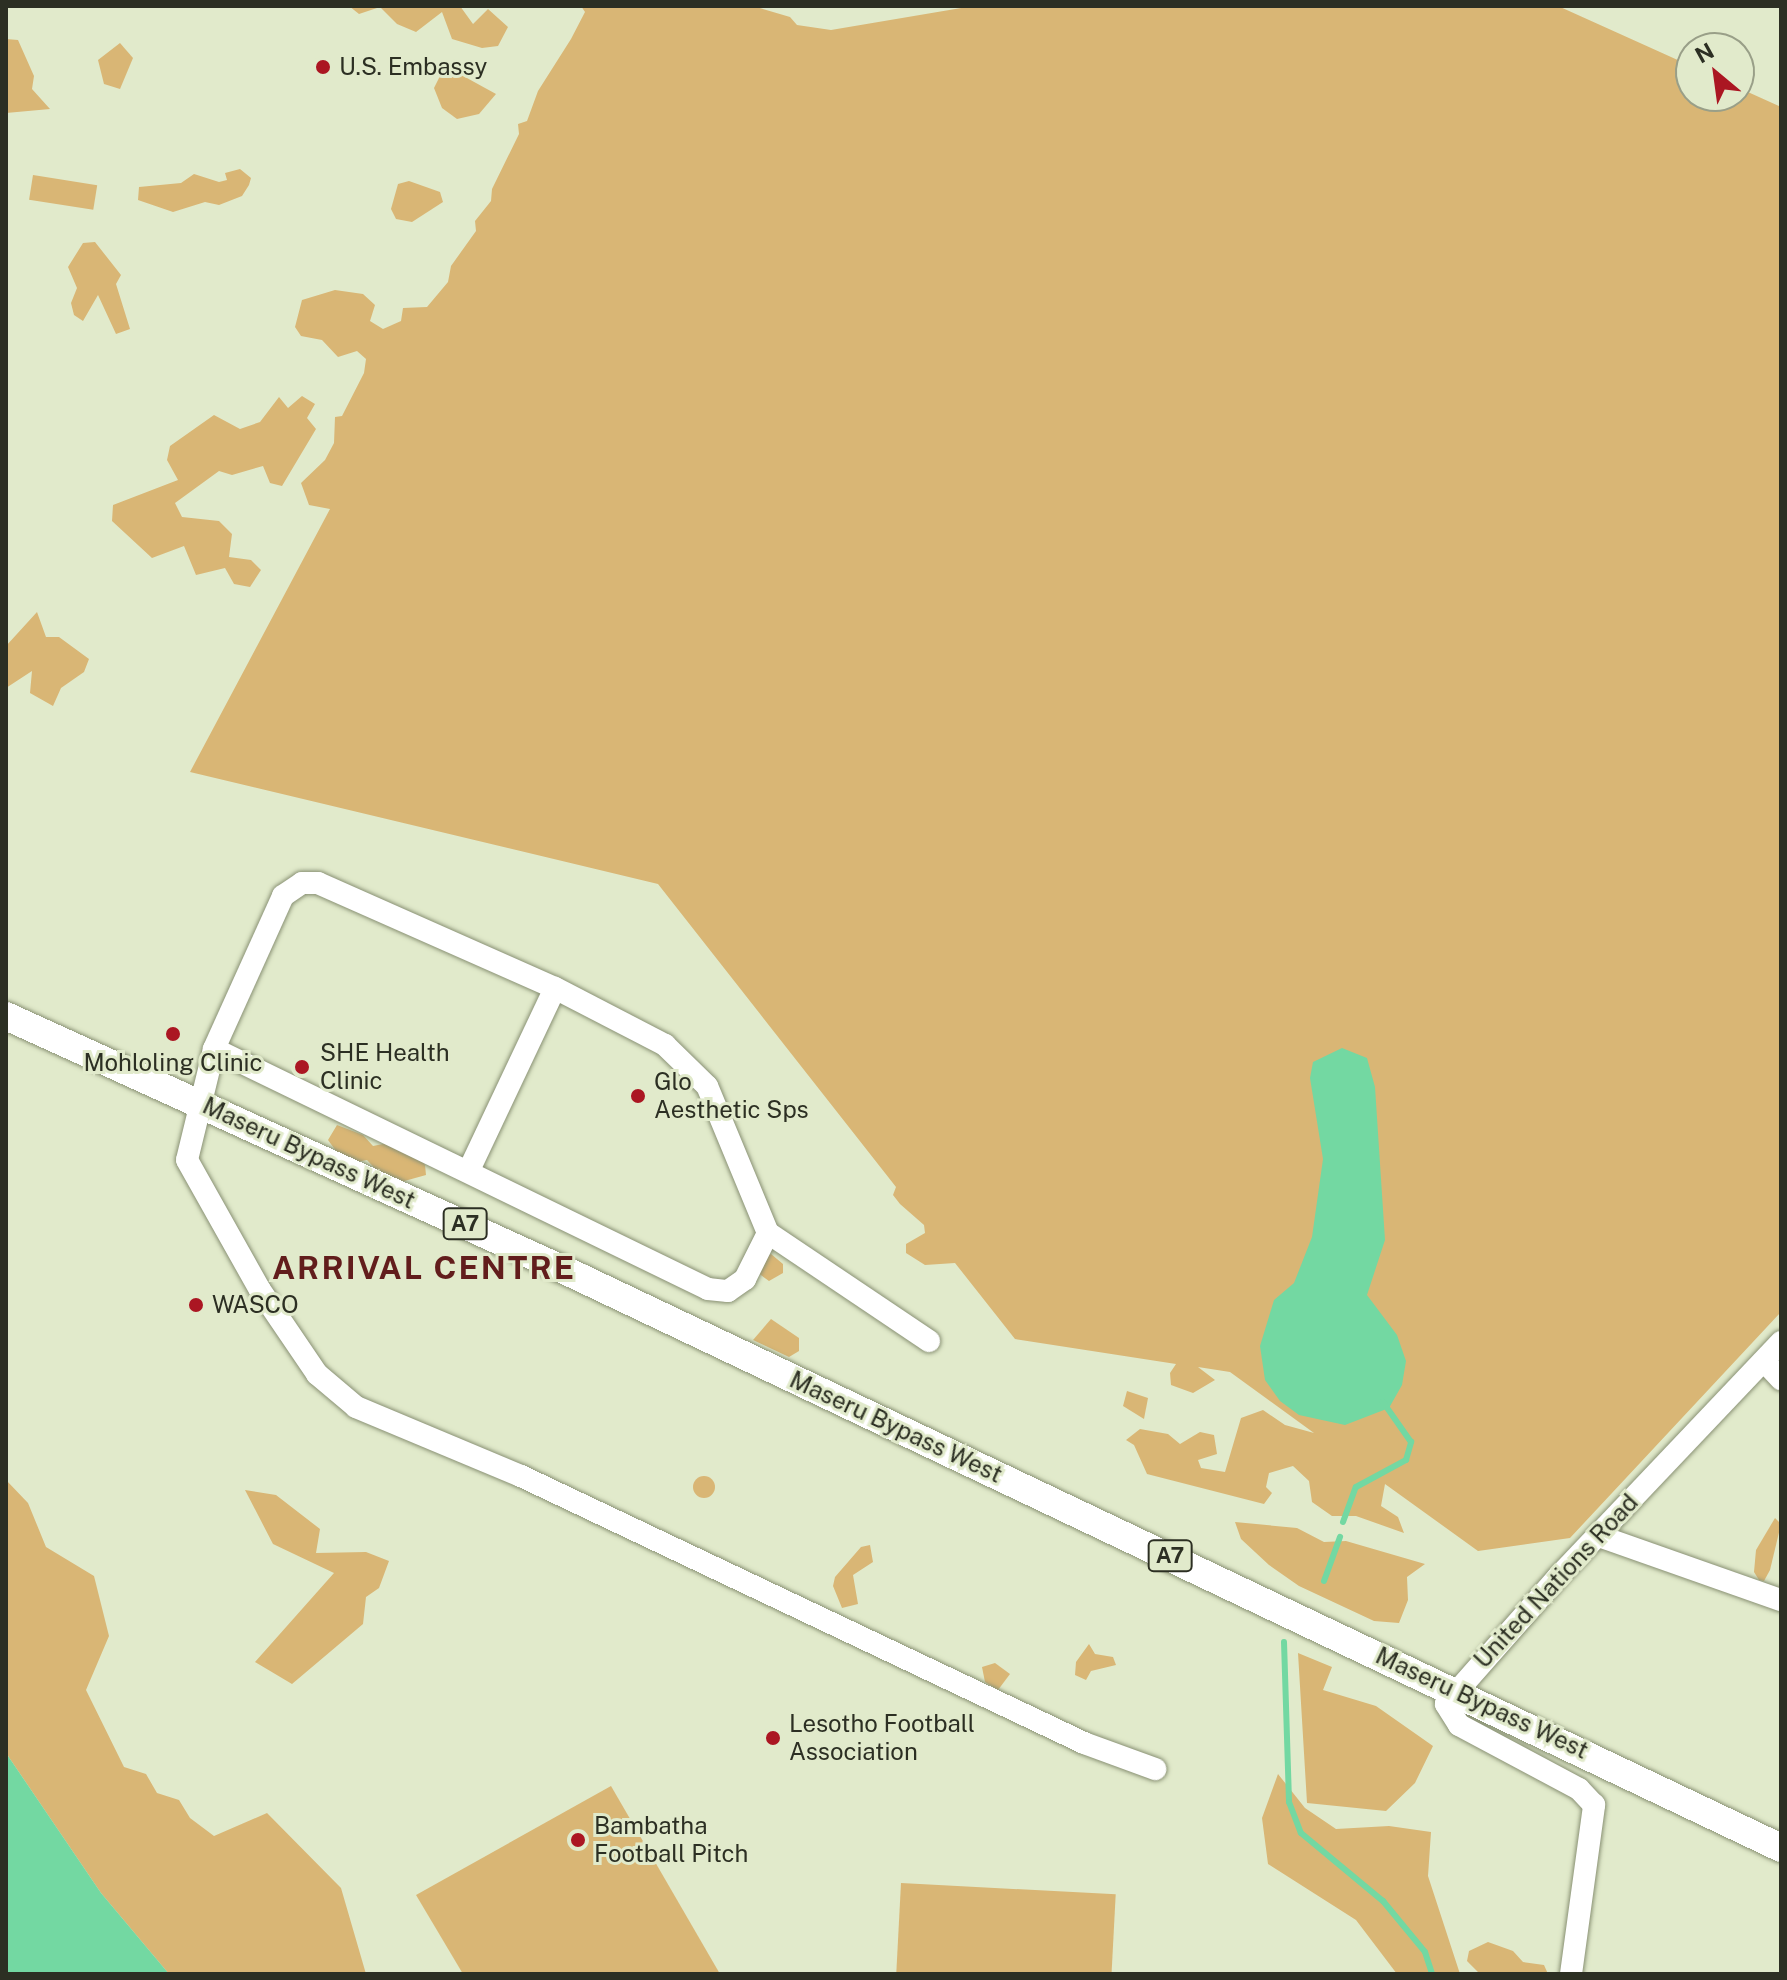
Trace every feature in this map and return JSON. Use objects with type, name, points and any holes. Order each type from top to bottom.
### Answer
[{"type":"main road","name":"Maseru Bypass West","points":[[6,1016],[198,1102],[1781,1848]]},
{"type":"street","points":[[929,1341],[768,1233],[707,1086],[665,1045],[555,988],[318,883],[302,883],[283,896],[214,1049],[198,1102],[187,1160],[260,1290],[317,1374],[356,1407],[521,1476],[784,1597],[934,1675],[1084,1743],[1155,1769]]},
{"type":"street","points":[[469,1170],[555,988]]},
{"type":"street","points":[[214,1049],[469,1170],[708,1289],[728,1291],[745,1279],[768,1233]]},
{"type":"street","name":"United Nations Road","points":[[1453,1691],[1781,1342]]},
{"type":"street","points":[[1764,1361],[1781,1379]]},
{"type":"street","points":[[1599,1536],[1781,1600]]},
{"type":"street","points":[[1453,1691],[1446,1704],[1459,1725],[1579,1789],[1594,1805],[1571,1974]]},
{"type":"shaded area","points":[[349,6],[460,6],[473,24],[488,9],[508,27],[498,46],[482,48],[452,39],[442,12],[416,32],[397,24],[380,7],[359,14]]},
{"type":"shaded area","points":[[581,6],[753,6],[790,17],[797,25],[831,30],[973,6],[1558,6],[1675,59],[1675,112],[1755,112],[1755,95],[1781,107],[1781,1312],[1570,1538],[1478,1551],[1385,1484],[1381,1506],[1398,1517],[1404,1533],[1356,1516],[1332,1516],[1312,1502],[1309,1481],[1293,1466],[1269,1473],[1266,1487],[1272,1493],[1264,1504],[1147,1474],[1134,1445],[1126,1440],[1140,1429],[1168,1434],[1180,1444],[1200,1432],[1214,1435],[1217,1454],[1198,1460],[1201,1468],[1225,1472],[1241,1418],[1263,1410],[1285,1425],[1314,1433],[1230,1372],[1198,1367],[1215,1380],[1193,1393],[1171,1385],[1170,1373],[1176,1364],[1015,1339],[955,1263],[925,1265],[906,1253],[906,1244],[925,1233],[924,1225],[900,1204],[893,1195],[896,1187],[658,884],[190,772],[330,509],[309,505],[301,483],[325,460],[334,443],[335,417],[342,416],[364,373],[366,359],[357,351],[338,357],[322,340],[301,336],[295,327],[302,300],[335,290],[363,294],[375,305],[370,321],[383,329],[401,321],[403,308],[427,307],[448,282],[451,266],[476,231],[475,221],[491,201],[492,189],[519,134],[518,124],[527,121],[538,91],[585,12]]},
{"type":"shaded area","points":[[6,39],[18,40],[34,76],[32,89],[50,109],[6,113]]},
{"type":"shaded area","points":[[120,43],[133,58],[120,89],[104,84],[98,60]]},
{"type":"shaded area","points":[[456,72],[496,94],[479,114],[457,119],[442,108],[434,88],[441,74]]},
{"type":"shaded area","points":[[240,169],[251,178],[249,185],[242,196],[219,205],[205,202],[173,212],[138,200],[139,187],[181,183],[194,174],[219,182],[227,180],[225,173]]},
{"type":"shaded area","points":[[33,175],[97,185],[93,210],[29,200]]},
{"type":"shaded area","points":[[409,181],[440,192],[443,202],[412,222],[396,219],[391,209],[398,184]]},
{"type":"shaded area","points":[[95,242],[121,275],[116,284],[130,329],[116,334],[98,295],[83,321],[74,315],[71,303],[77,288],[68,267],[83,243]]},
{"type":"shaded area","points":[[302,396],[315,404],[307,418],[316,429],[282,486],[270,483],[263,466],[232,475],[219,471],[175,503],[182,517],[219,521],[232,534],[229,557],[251,560],[261,570],[250,587],[234,584],[225,568],[196,575],[184,546],[152,558],[112,521],[113,505],[178,480],[167,460],[170,446],[214,415],[240,429],[260,422],[279,397],[288,408]]},
{"type":"shaded area","points":[[37,612],[46,637],[59,637],[89,659],[84,672],[61,688],[53,706],[30,693],[32,671],[6,688],[6,646]]},
{"type":"shaded area","points":[[1342,1048],[1367,1058],[1375,1087],[1385,1240],[1367,1295],[1397,1335],[1406,1361],[1402,1385],[1389,1408],[1345,1425],[1299,1415],[1280,1401],[1265,1380],[1260,1346],[1274,1300],[1294,1283],[1312,1237],[1323,1159],[1310,1078],[1313,1062]]},
{"type":"shaded area","points":[[337,1125],[363,1135],[373,1146],[398,1141],[411,1146],[425,1165],[426,1175],[390,1185],[367,1160],[351,1163],[339,1155],[328,1140]]},
{"type":"shaded area","points":[[771,1254],[783,1264],[783,1273],[769,1281],[758,1273],[764,1266],[763,1257]]},
{"type":"shaded area","points":[[771,1319],[799,1338],[799,1351],[789,1357],[753,1340]]},
{"type":"shaded area","points":[[1127,1391],[1148,1398],[1144,1419],[1123,1406]]},
{"type":"shaded area","points":[[700,1476],[708,1476],[715,1487],[708,1498],[700,1498],[693,1491],[693,1483]]},
{"type":"shaded area","points":[[6,1480],[28,1503],[46,1547],[94,1576],[109,1636],[86,1690],[124,1767],[146,1774],[157,1793],[179,1800],[190,1818],[214,1836],[267,1813],[341,1888],[366,1974],[169,1974],[101,1893],[6,1753]]},
{"type":"shaded area","points":[[245,1490],[276,1495],[320,1529],[316,1553],[366,1552],[389,1561],[379,1588],[366,1597],[363,1624],[292,1684],[255,1662],[334,1573],[273,1544]]},
{"type":"shaded area","points":[[1775,1518],[1781,1524],[1770,1570],[1764,1581],[1759,1580],[1754,1572],[1756,1550]]},
{"type":"shaded area","points":[[1235,1522],[1297,1528],[1324,1542],[1346,1541],[1425,1564],[1407,1577],[1408,1600],[1399,1623],[1374,1621],[1299,1586],[1269,1565],[1241,1539]]},
{"type":"shaded area","points":[[870,1545],[873,1562],[853,1575],[858,1604],[842,1608],[833,1586],[835,1577],[861,1547]]},
{"type":"shaded area","points":[[1089,1644],[1095,1654],[1113,1657],[1116,1665],[1091,1671],[1086,1680],[1075,1675],[1076,1662]]},
{"type":"shaded area","points":[[1298,1653],[1332,1667],[1323,1690],[1376,1706],[1433,1746],[1415,1783],[1386,1811],[1307,1803]]},
{"type":"shaded area","points":[[995,1663],[1010,1674],[998,1690],[985,1682],[982,1667]]},
{"type":"shaded area","points":[[6,1753],[101,1893],[169,1974],[6,1974]]},
{"type":"shaded area","points":[[1278,1774],[1305,1808],[1336,1829],[1389,1826],[1431,1832],[1428,1876],[1460,1974],[1397,1974],[1356,1920],[1268,1864],[1262,1818]]},
{"type":"shaded area","name":"Bambatha Football Pitch","points":[[611,1786],[720,1974],[463,1974],[416,1895]]},
{"type":"shaded area","points":[[901,1883],[1116,1894],[1112,1974],[896,1974]]},
{"type":"shaded area","points":[[1488,1942],[1513,1951],[1523,1962],[1544,1965],[1548,1974],[1480,1974],[1467,1961],[1469,1951]]},
{"type":"waterway","points":[[1343,1522],[1356,1487],[1406,1460],[1411,1442],[1383,1402]]},
{"type":"waterway","points":[[1324,1581],[1340,1537]]},
{"type":"waterway","points":[[1284,1642],[1289,1802],[1301,1833],[1383,1901],[1425,1952],[1432,1974]]},
{"type":"place","name":"U.S. Embassy","points":[[323,67]]},
{"type":"place","name":"Mohloling Clinic","points":[[173,1034]]},
{"type":"place","name":"SHE Health Clinic","points":[[302,1067]]},
{"type":"place","name":"Glo Aesthetic Sps","points":[[638,1096]]},
{"type":"place","name":"WASCO","points":[[196,1305]]},
{"type":"place","name":"Lesotho Football Association","points":[[773,1738]]},
{"type":"place","name":"Bambatha Football Pitch","points":[[578,1840]]},
{"type":"district","name":"ARRIVAL CENTRE","points":[[424,1268]]}]
